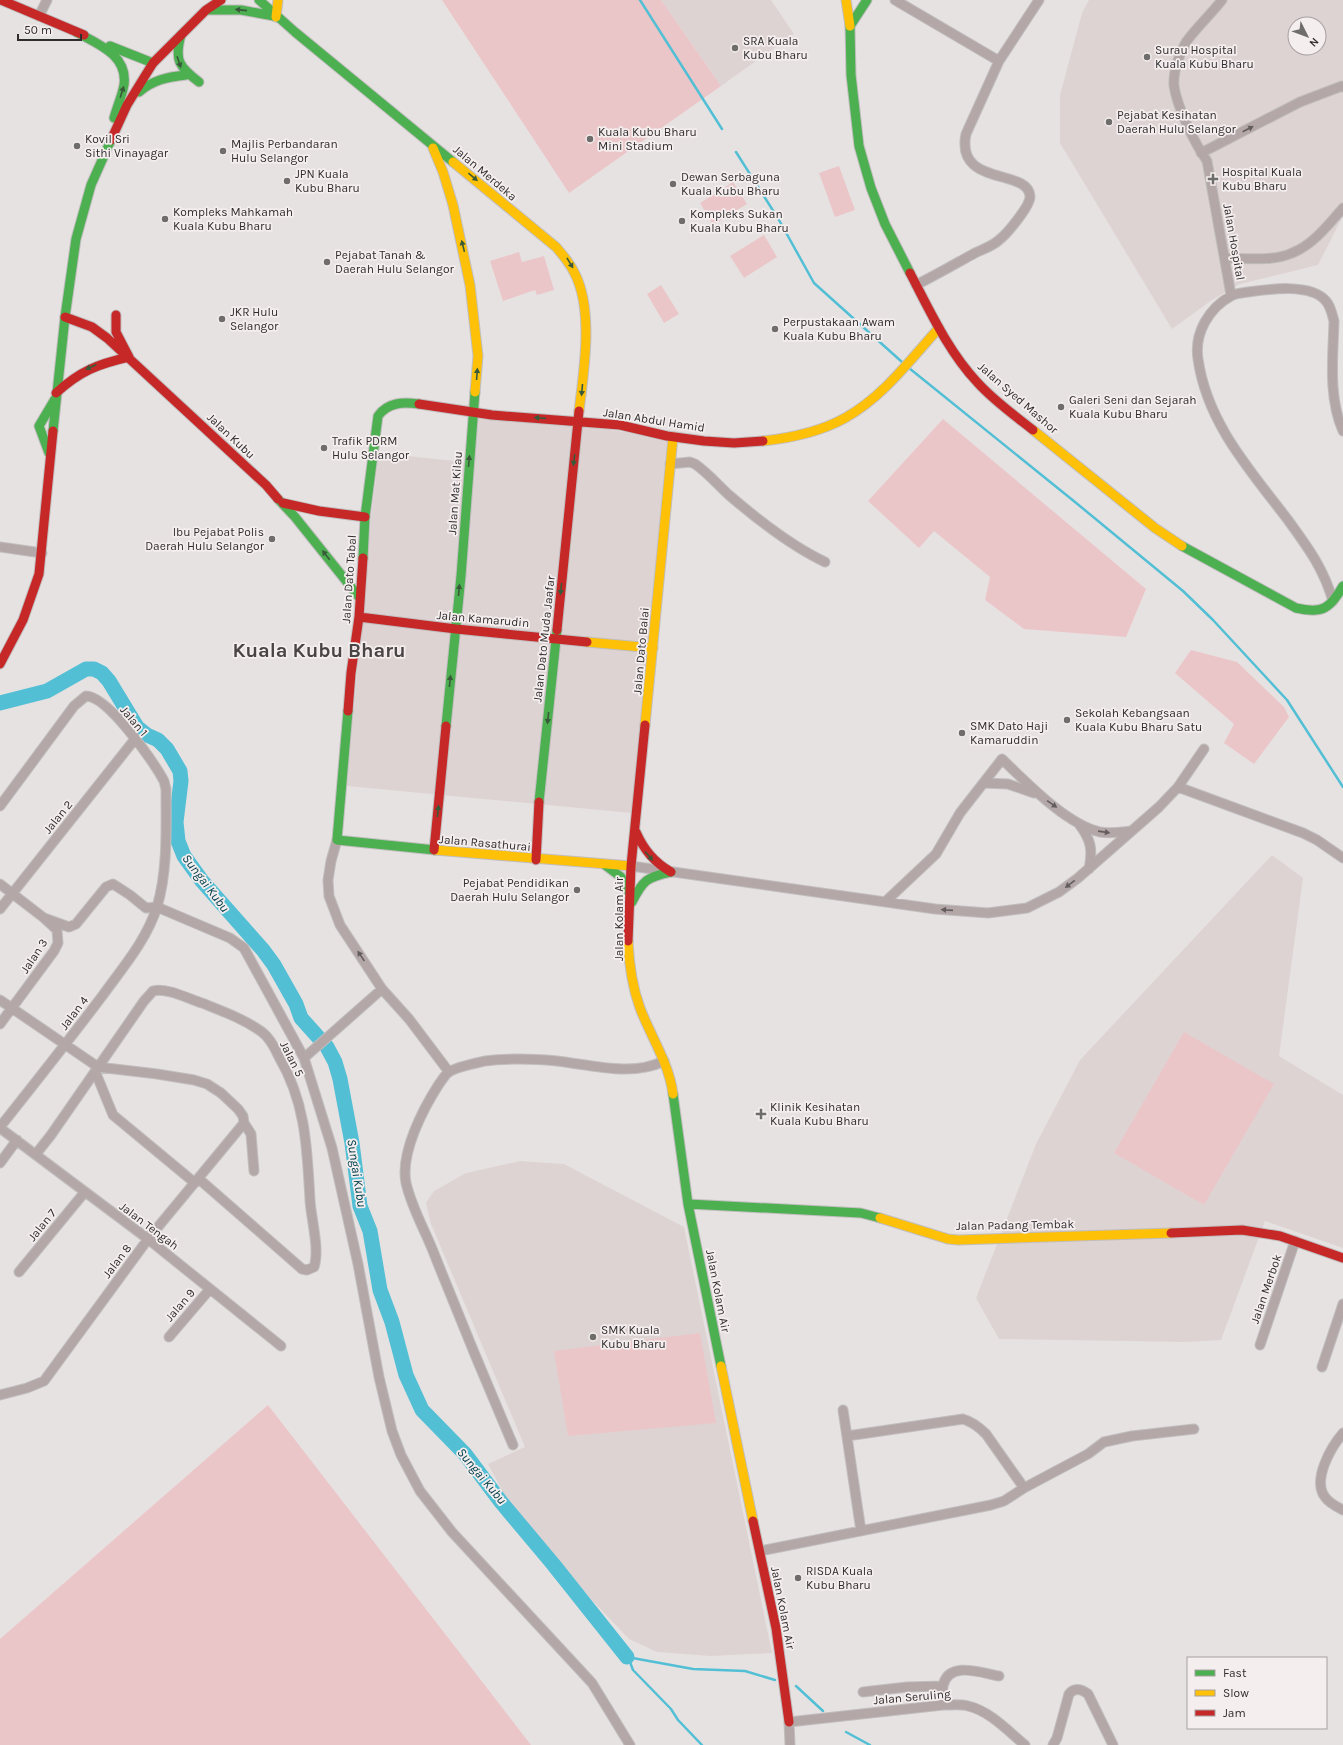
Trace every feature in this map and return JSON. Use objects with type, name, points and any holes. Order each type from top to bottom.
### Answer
[{"type":"street","points":[[1,0],[153,63]]},
{"type":"street","points":[[39,16],[47,0]]},
{"type":"street","points":[[97,169],[127,105],[153,63],[206,10],[221,0]]},
{"type":"street","name":"Jalan Merdeka","points":[[259,0],[276,17],[560,250],[569,260],[580,285],[585,312],[584,366],[579,421]]},
{"type":"street","points":[[206,10],[232,9],[258,12],[276,17],[278,0]]},
{"type":"street","name":"Jalan Syed Mashor","points":[[846,0],[850,26],[851,75],[859,146],[871,188],[885,224],[939,328],[963,365],[978,383],[1017,417],[1154,528],[1182,546],[1296,608],[1311,612],[1319,611],[1333,601],[1343,586]]},
{"type":"street","points":[[850,26],[867,0]]},
{"type":"street","points":[[895,0],[999,62]]},
{"type":"street","points":[[916,285],[999,241],[1028,204],[1030,196],[1029,190],[1019,182],[981,170],[970,161],[964,148],[966,134],[999,62],[1039,0]]},
{"type":"street","name":"Jalan Hospital","points":[[1222,0],[1186,43],[1174,78],[1177,97],[1201,153],[1207,162],[1231,295]]},
{"type":"street","points":[[0,664],[26,617],[34,595],[42,553],[56,396],[65,317],[78,229],[124,85],[125,73],[122,63],[118,57],[76,32]]},
{"type":"street","points":[[182,33],[177,56],[179,65],[183,70],[199,82]]},
{"type":"street","points":[[127,105],[152,82],[158,79],[186,75]]},
{"type":"street","points":[[1201,153],[1300,102],[1342,86]]},
{"type":"street","name":"Jalan Mat Kilau","points":[[431,144],[445,176],[468,269],[476,328],[478,356],[456,629],[434,850]]},
{"type":"street","points":[[445,176],[455,163]]},
{"type":"street","points":[[1225,258],[1264,258],[1291,254],[1305,246],[1343,208]]},
{"type":"street","points":[[1333,601],[1315,557],[1227,438],[1208,401],[1197,358],[1197,344],[1201,326],[1215,308],[1231,295],[1268,289],[1305,290],[1318,295],[1326,301],[1332,312],[1334,321],[1333,384],[1335,408],[1343,431]]},
{"type":"street","points":[[51,461],[39,426],[56,396],[72,377],[93,365],[129,357],[116,332],[116,315]]},
{"type":"street","name":"Jalan Kubu","points":[[65,317],[92,326],[107,338],[283,503],[359,597]]},
{"type":"street","name":"Jalan Abdul Hamid","points":[[378,416],[382,410],[388,406],[396,404],[411,404],[473,413],[579,421],[639,428],[672,437],[734,443],[793,436],[828,426],[860,409],[898,373],[939,328]]},
{"type":"street","name":"Jalan Dato Tabal","points":[[337,840],[351,673],[358,617],[365,517],[378,416]]},
{"type":"street","name":"Jalan Dato Muda Jaafar","points":[[536,860],[538,809],[579,421]]},
{"type":"street","name":"Jalan Dato Balai","points":[[631,866],[672,437]]},
{"type":"street","points":[[670,464],[690,462],[695,464],[729,495],[764,523],[798,547],[825,562]]},
{"type":"street","points":[[283,503],[315,517],[340,512],[353,506],[368,494]]},
{"type":"street","points":[[340,512],[365,517]]},
{"type":"street","points":[[310,536],[315,517]]},
{"type":"street","points":[[0,547],[42,553]]},
{"type":"street","name":"Jalan Kamarudin","points":[[358,617],[456,629],[653,648]]},
{"type":"street","name":"Jalan 1","points":[[0,806],[74,706],[86,696],[96,699],[110,711],[135,739],[164,781],[166,789],[165,859],[157,907]]},
{"type":"street","name":"Jalan 2","points":[[0,909],[135,739]]},
{"type":"street","points":[[631,866],[935,909],[988,913],[1027,908],[1042,902],[1059,892],[1089,869],[1130,831],[1159,807],[1178,787],[1204,749]]},
{"type":"street","points":[[885,902],[936,854],[960,813],[1002,759],[1039,795],[1079,824],[1100,832],[1110,833],[1130,831]]},
{"type":"street","points":[[984,783],[1008,784],[1039,795]]},
{"type":"street","points":[[1178,787],[1303,833],[1317,840],[1343,858]]},
{"type":"street","points":[[1079,824],[1088,837],[1091,845],[1089,869]]},
{"type":"street","points":[[635,831],[646,853],[658,865],[671,872]]},
{"type":"street","points":[[337,840],[328,880],[329,896],[340,925],[382,989],[409,1019],[449,1072]]},
{"type":"street","name":"Jalan Rasathurai","points":[[337,840],[536,860],[631,866]]},
{"type":"street","points":[[630,894],[620,877],[608,865],[622,855],[634,840]]},
{"type":"street","name":"Jalan Kolam Air","points":[[631,866],[629,946],[633,983],[640,1006],[671,1080],[688,1204],[736,1443],[776,1628],[789,1722]]},
{"type":"street","points":[[629,907],[643,880],[649,876],[671,872]]},
{"type":"street","points":[[0,884],[44,918],[68,926],[76,924],[106,887],[113,884],[146,908],[157,907],[230,938],[244,948],[304,1058],[332,1148],[358,1264],[379,1377],[392,1431],[401,1455],[420,1491],[452,1532],[592,1683],[630,1745]]},
{"type":"street","name":"Jalan 4","points":[[0,1128],[65,1045],[138,947],[148,929],[157,907]]},
{"type":"street","name":"Jalan 3","points":[[0,1024],[44,965],[58,943],[57,930],[44,918]]},
{"type":"street","points":[[304,1058],[332,1035],[382,989]]},
{"type":"street","name":"Jalan 5","points":[[36,1154],[51,1135],[144,1001],[150,993],[156,990],[179,994],[232,1015],[263,1033],[273,1045],[286,1068],[299,1102],[306,1137],[315,1248],[314,1266],[307,1270],[302,1269],[197,1181]]},
{"type":"street","points":[[0,1000],[97,1069],[157,1074],[194,1080],[207,1084],[221,1093],[238,1109],[243,1116],[244,1124],[251,1134],[254,1172]]},
{"type":"street","points":[[513,1445],[469,1341],[429,1240],[413,1206],[406,1182],[406,1170],[411,1140],[427,1104],[449,1072],[485,1062],[538,1060],[640,1069],[653,1067],[664,1061]]},
{"type":"street","points":[[97,1069],[113,1115],[122,1124],[197,1181]]},
{"type":"street","name":"Jalan 8","points":[[0,1395],[27,1388],[44,1381],[148,1240],[244,1124]]},
{"type":"street","name":"Jalan Tengah","points":[[0,1128],[148,1240],[281,1346]]},
{"type":"street","points":[[0,1163],[17,1140]]},
{"type":"street","name":"Jalan 7","points":[[19,1272],[84,1193]]},
{"type":"street","name":"Jalan Padang Tembak","points":[[688,1204],[861,1213],[948,1239],[958,1240],[1242,1230],[1280,1236],[1343,1258]]},
{"type":"street","name":"Jalan Merbok","points":[[1260,1345],[1295,1241]]},
{"type":"street","name":"Jalan 9","points":[[169,1337],[210,1289]]},
{"type":"street","points":[[1322,1367],[1343,1304]]},
{"type":"street","points":[[843,1410],[862,1531]]},
{"type":"street","points":[[848,1436],[963,1419],[970,1421],[979,1426],[986,1434],[1024,1488]]},
{"type":"street","points":[[760,1551],[991,1505],[1004,1501],[1024,1488],[1088,1454],[1104,1442],[1132,1436],[1194,1429]]},
{"type":"street","points":[[1343,1434],[1328,1456],[1320,1483],[1325,1498],[1343,1510]]},
{"type":"street","points":[[943,1705],[943,1686],[950,1674],[956,1670],[1000,1676]]},
{"type":"street","points":[[863,1692],[907,1687],[943,1686]]},
{"type":"street","points":[[1053,1745],[1057,1738],[1069,1694],[1078,1689],[1083,1690],[1088,1694],[1113,1745]]},
{"type":"street","name":"Jalan Seruling","points":[[789,1722],[943,1705],[968,1706],[991,1717],[1025,1745]]},
{"type":"street","points":[[789,1722],[790,1745]]},
{"type":"shaded area","name":"Kuala Kubu Bharu Mini Stadium","points":[[442,0],[661,0],[721,86],[569,193]]},
{"type":"shaded area","name":"SRA Kuala Kubu Bharu","points":[[661,0],[771,0],[794,34],[721,86]]},
{"type":"shaded area","name":"Hospital Kuala Kubu Bharu","points":[[1089,0],[1343,0],[1343,216],[1318,265],[1240,284],[1212,300],[1172,329],[1060,143],[1060,95],[1082,13]]},
{"type":"shaded area","points":[[839,166],[855,210],[835,217],[819,173]]},
{"type":"shaded area","points":[[733,182],[747,204],[713,225],[700,203]]},
{"type":"shaded area","points":[[764,235],[777,257],[744,278],[730,256]]},
{"type":"shaded area","points":[[519,252],[522,262],[544,256],[554,290],[537,295],[535,290],[503,301],[490,261]]},
{"type":"shaded area","points":[[661,285],[679,314],[664,323],[647,294]]},
{"type":"shaded area","points":[[478,419],[584,427],[643,434],[667,441],[632,813],[347,786],[371,517],[379,453],[474,463]]},
{"type":"shaded area","points":[[943,419],[1146,589],[1126,637],[1024,629],[985,600],[990,577],[934,531],[919,548],[868,501]]},
{"type":"shaded area","points":[[1191,650],[1237,662],[1284,707],[1289,717],[1254,764],[1224,743],[1234,724],[1175,673]]},
{"type":"shaded area","points":[[1272,855],[1303,878],[1279,1056],[1343,1095],[1343,1248],[1265,1221],[1221,1340],[1186,1342],[999,1339],[976,1298],[1036,1144],[1080,1060]]},
{"type":"shaded area","points":[[1184,1032],[1274,1084],[1204,1205],[1114,1153]]},
{"type":"shaded area","name":"SMK Kuala Kubu Bharu","points":[[520,1161],[564,1164],[684,1227],[772,1653],[710,1656],[657,1652],[629,1639],[589,1597],[504,1494],[488,1464],[525,1447],[431,1224],[426,1203],[434,1191],[466,1173]]},
{"type":"shaded area","points":[[700,1333],[716,1423],[568,1436],[554,1351]]},
{"type":"shaded area","points":[[268,1405],[531,1745],[0,1745],[0,1639]]},
{"type":"waterway","points":[[640,0],[722,129]]},
{"type":"waterway","points":[[736,152],[779,220],[814,283],[902,362]]},
{"type":"waterway","points":[[909,368],[1183,591],[1213,620],[1287,700],[1343,787]]},
{"type":"waterway","name":"Sungai Kubu","points":[[0,703],[47,691],[86,669],[94,669],[102,673],[109,681],[137,727],[147,735],[158,740],[167,749],[180,771],[181,781],[176,822],[178,841],[184,856],[202,881],[263,950],[274,965],[296,1004],[301,1018],[327,1047],[335,1062],[340,1079],[352,1143],[360,1206],[370,1231],[380,1290],[392,1322],[406,1375],[422,1410],[465,1454],[501,1502],[553,1564],[627,1657]]},
{"type":"waterway","name":"Sungai Kubu","points":[[627,1657],[693,1669],[745,1671],[775,1680]]},
{"type":"waterway","points":[[628,1657],[633,1670],[671,1709],[678,1720],[702,1745]]},
{"type":"waterway","name":"Sungai Kubu","points":[[796,1686],[823,1711]]},
{"type":"waterway","name":"Sungai Kubu","points":[[846,1732],[870,1745]]},
{"type":"traffic: fast","points":[[259,0],[295,32],[453,162]]},
{"type":"traffic: fast","points":[[867,0],[850,26],[851,75],[859,146],[871,188],[885,224],[910,273]]},
{"type":"traffic: fast","points":[[207,10],[241,10],[274,16]]},
{"type":"traffic: fast","points":[[76,32],[110,52],[121,66],[124,75],[124,85],[114,118]]},
{"type":"traffic: fast","points":[[181,35],[178,57],[187,72],[199,82]]},
{"type":"traffic: fast","points":[[110,46],[153,63]]},
{"type":"traffic: fast","points":[[139,92],[161,80],[186,75]]},
{"type":"traffic: fast","points":[[53,431],[65,317],[76,239],[91,185],[111,140]]},
{"type":"traffic: fast","points":[[446,726],[461,576],[475,392]]},
{"type":"traffic: fast","points":[[49,453],[39,426],[55,399]]},
{"type":"traffic: fast","points":[[363,558],[365,517],[378,416],[386,408],[396,404],[419,404]]},
{"type":"traffic: fast","points":[[278,499],[295,517],[359,597]]},
{"type":"traffic: fast","points":[[1182,546],[1296,608],[1305,610],[1319,610],[1324,608],[1334,600],[1343,586]]},
{"type":"traffic: fast","points":[[539,802],[557,630]]},
{"type":"traffic: fast","points":[[348,711],[337,840],[435,850]]},
{"type":"traffic: fast","points":[[605,865],[621,877],[630,894]]},
{"type":"traffic: fast","points":[[632,902],[643,884],[651,878],[671,872]]},
{"type":"traffic: fast","points":[[673,1094],[688,1204],[721,1366]]},
{"type":"traffic: fast","points":[[688,1204],[861,1213],[880,1218]]},
{"type":"traffic: slow","points":[[276,17],[278,0]]},
{"type":"traffic: slow","points":[[846,0],[850,26]]},
{"type":"traffic: slow","points":[[433,148],[443,172],[453,205],[470,285],[478,356],[475,392]]},
{"type":"traffic: slow","points":[[453,162],[556,247],[574,272],[580,287],[586,321],[585,359],[579,411]]},
{"type":"traffic: slow","points":[[763,441],[815,431],[845,418],[872,400],[884,389],[939,328]]},
{"type":"traffic: slow","points":[[1033,430],[1155,528],[1182,546]]},
{"type":"traffic: slow","points":[[645,725],[673,437]]},
{"type":"traffic: slow","points":[[587,642],[653,648]]},
{"type":"traffic: slow","points":[[435,850],[631,866]]},
{"type":"traffic: slow","points":[[628,941],[631,975],[637,1000],[644,1019],[664,1061],[673,1094]]},
{"type":"traffic: slow","points":[[880,1218],[948,1239],[958,1240],[1171,1233]]},
{"type":"traffic: slow","points":[[721,1366],[753,1521]]},
{"type":"traffic: jam","points":[[1,0],[84,35]]},
{"type":"traffic: jam","points":[[111,140],[127,105],[153,63],[206,10],[221,0]]},
{"type":"traffic: jam","points":[[910,273],[948,344],[967,370],[990,395],[1033,430]]},
{"type":"traffic: jam","points":[[56,393],[73,379],[90,369],[108,362],[129,357],[116,332],[116,315]]},
{"type":"traffic: jam","points":[[65,317],[92,327],[107,338],[266,485],[278,499]]},
{"type":"traffic: jam","points":[[419,404],[492,415],[620,425],[667,436],[704,441],[734,443],[763,441]]},
{"type":"traffic: jam","points":[[557,630],[579,411]]},
{"type":"traffic: jam","points":[[0,664],[23,620],[39,574],[53,431]]},
{"type":"traffic: jam","points":[[283,503],[319,511],[365,517]]},
{"type":"traffic: jam","points":[[348,711],[351,673],[359,617],[363,558]]},
{"type":"traffic: jam","points":[[359,617],[456,629],[587,642]]},
{"type":"traffic: jam","points":[[628,941],[631,866],[645,725]]},
{"type":"traffic: jam","points":[[434,850],[446,726]]},
{"type":"traffic: jam","points":[[536,860],[539,802]]},
{"type":"traffic: jam","points":[[636,832],[650,855],[659,864],[671,872]]},
{"type":"traffic: jam","points":[[1171,1233],[1242,1230],[1280,1236],[1343,1258]]},
{"type":"traffic: jam","points":[[753,1521],[776,1628],[789,1722]]},
{"type":"place","name":"SRA Kuala Kubu Bharu","points":[[735,48]]},
{"type":"place","name":"Surau Hospital Kuala Kubu Bharu","points":[[1147,57]]},
{"type":"place","name":"Pejabat Kesihatan Daerah Hulu Selangor","points":[[1109,122]]},
{"type":"place","name":"Kuala Kubu Bharu Mini Stadium","points":[[590,139]]},
{"type":"place","name":"Kovil Sri Sithi Vinayagar","points":[[77,146]]},
{"type":"place","name":"Majlis Perbandaran Hulu Selangor","points":[[223,151]]},
{"type":"place","name":"Hospital Kuala Kubu Bharu","points":[[1213,179]]},
{"type":"place","name":"JPN Kuala Kubu Bharu","points":[[287,181]]},
{"type":"place","name":"Dewan Serbaguna Kuala Kubu Bharu","points":[[673,184]]},
{"type":"place","name":"Kompleks Mahkamah Kuala Kubu Bharu","points":[[165,219]]},
{"type":"place","name":"Kompleks Sukan Kuala Kubu Bharu","points":[[682,221]]},
{"type":"place","name":"Pejabat Tanah & Daerah Hulu Selangor","points":[[327,262]]},
{"type":"place","name":"JKR Hulu Selangor","points":[[222,319]]},
{"type":"place","name":"Perpustakaan Awam Kuala Kubu Bharu","points":[[775,329]]},
{"type":"place","name":"Galeri Seni dan Sejarah Kuala Kubu Bharu","points":[[1061,407]]},
{"type":"place","name":"Trafik PDRM Hulu Selangor","points":[[324,448]]},
{"type":"place","name":"Ibu Pejabat Polis Daerah Hulu Selangor","points":[[272,539]]},
{"type":"place","name":"Sekolah Kebangsaan Kuala Kubu Bharu Satu","points":[[1067,720]]},
{"type":"place","name":"SMK Dato Haji Kamaruddin","points":[[962,733]]},
{"type":"place","name":"Pejabat Pendidikan Daerah Hulu Selangor","points":[[577,890]]},
{"type":"place","name":"Klinik Kesihatan Kuala Kubu Bharu","points":[[761,1114]]},
{"type":"place","name":"SMK Kuala Kubu Bharu","points":[[593,1337]]},
{"type":"place","name":"RISDA Kuala Kubu Bharu","points":[[798,1578]]},
{"type":"district","name":"Kuala Kubu Bharu","points":[[319,650]]}]
